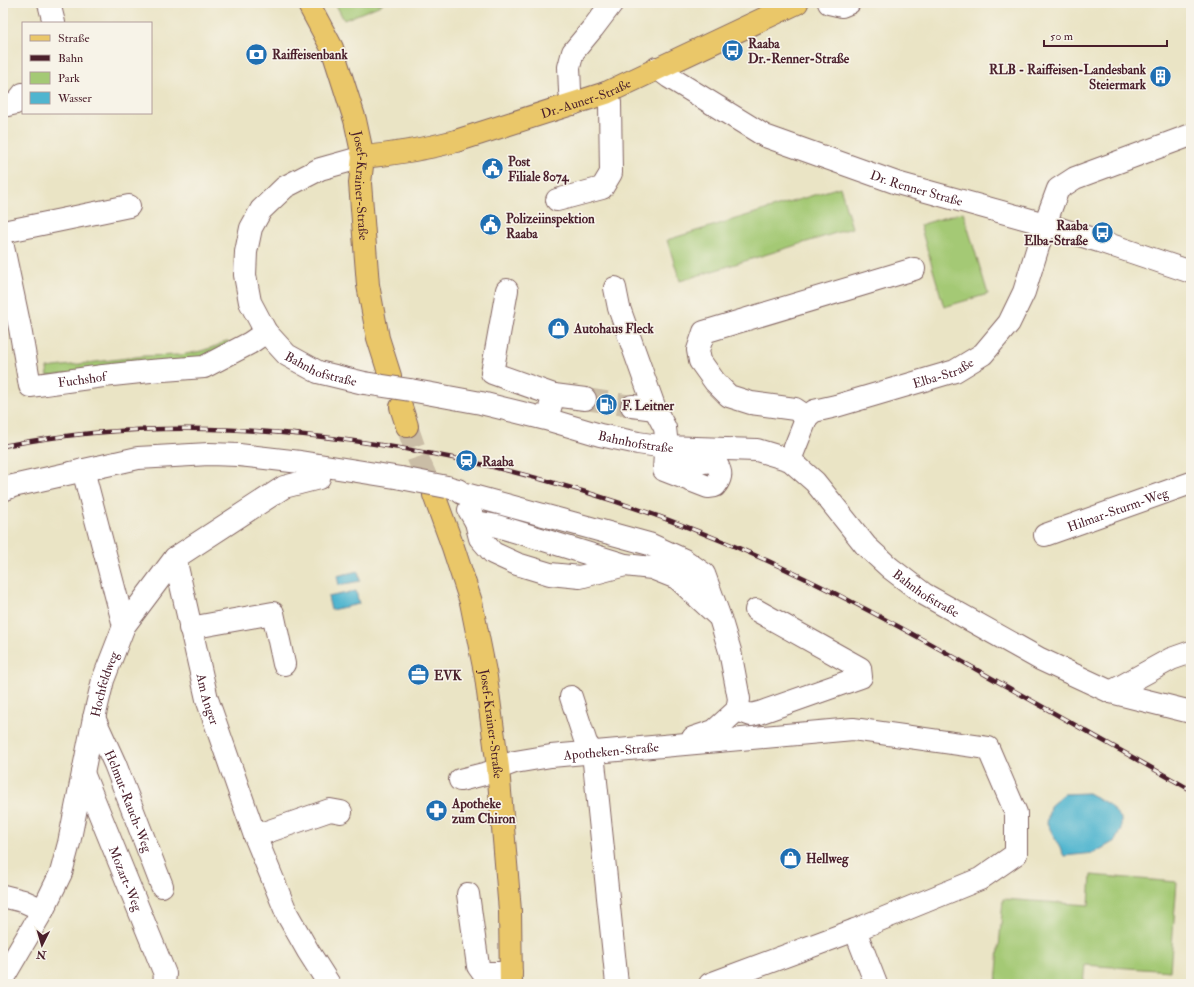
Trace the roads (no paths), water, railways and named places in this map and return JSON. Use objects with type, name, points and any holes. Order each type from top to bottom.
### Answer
[{"type":"main road","name":"Josef-Krainer-Straße","points":[[308,3],[332,48],[355,120],[363,157],[360,183],[368,285],[378,338],[390,376]]},
{"type":"main road","name":"Dr.-Auner-Straße","points":[[363,157],[425,148],[456,141],[606,93],[770,10],[797,3]]},
{"type":"main road","name":"Josef-Krainer-Straße","points":[[447,492],[453,547],[471,602],[486,677],[498,768],[510,911],[511,978]]},
{"type":"street","points":[[49,3],[54,22]]},
{"type":"street","points":[[829,3],[842,6],[849,3]]},
{"type":"street","points":[[573,104],[570,90],[570,67],[573,52],[611,4]]},
{"type":"street","name":"Dr. Renner Straße","points":[[657,68],[669,78],[765,136],[897,183],[1044,224],[1191,272]]},
{"type":"street","points":[[557,200],[602,188],[611,173],[610,103],[606,93]]},
{"type":"street","points":[[3,106],[16,103],[22,95]]},
{"type":"street","name":"Elba-Straße","points":[[807,417],[814,411],[955,371],[983,354],[1009,323],[1024,292],[1044,224],[1058,189],[1075,178],[1191,135]]},
{"type":"street","name":"Bahnhofstraße","points":[[363,157],[320,169],[285,186],[261,210],[251,228],[246,252],[244,274],[250,302],[266,332],[287,355],[318,372],[364,383],[406,408],[481,403],[546,418],[600,435],[638,443],[665,453],[757,450],[790,460],[815,482],[866,546],[890,568],[924,594],[1040,659],[1111,692],[1191,712]]},
{"type":"street","points":[[3,232],[129,206]]},
{"type":"street","name":"Fuchshof","points":[[3,247],[20,328],[30,386],[142,372],[204,367],[250,343],[266,332]]},
{"type":"street","points":[[790,460],[807,417],[795,409],[751,404],[729,396],[715,382],[700,361],[698,350],[704,332],[914,269]]},
{"type":"street","points":[[615,288],[619,308],[655,409],[665,428],[665,453]]},
{"type":"street","points":[[507,290],[492,373],[554,395],[585,399]]},
{"type":"street","points":[[546,418],[554,395]]},
{"type":"street","points":[[632,406],[655,409]]},
{"type":"street","points":[[3,490],[13,486],[138,458],[209,454],[239,455],[300,462],[401,478],[447,492],[510,506],[649,544],[684,560],[704,574],[730,651],[739,699],[736,710],[714,731],[675,744]]},
{"type":"street","points":[[83,470],[124,626]]},
{"type":"street","name":"Hochfeldweg","points":[[3,978],[43,910],[61,873],[70,843],[94,718],[103,680],[124,626],[175,558],[284,487],[319,478]]},
{"type":"street","name":"Hilmar-Sturm-Weg","points":[[1045,535],[1191,483]]},
{"type":"street","points":[[447,492],[476,522],[480,538],[493,553],[517,564],[550,574],[580,577],[625,565]]},
{"type":"street","points":[[476,522],[510,506]]},
{"type":"street","points":[[476,522],[496,526],[625,565],[652,568],[677,578],[720,618]]},
{"type":"street","points":[[625,565],[624,559],[628,538]]},
{"type":"street","name":"Am Anger","points":[[175,558],[206,698],[255,836],[287,914],[329,984]]},
{"type":"street","points":[[736,710],[750,715],[759,713],[861,677],[860,668],[756,610]]},
{"type":"street","points":[[190,628],[273,613],[284,664]]},
{"type":"street","points":[[1111,692],[1171,659],[1191,652]]},
{"type":"street","points":[[571,697],[586,743],[593,753],[618,984]]},
{"type":"street","name":"Helmut-Rauch-Weg","points":[[94,718],[114,764],[162,886]]},
{"type":"street","name":"Apotheken-Straße","points":[[460,780],[488,773],[516,762],[551,756],[853,729],[988,748],[1016,813],[1016,854],[980,879],[855,930]]},
{"type":"street","name":"Mozart-Weg","points":[[83,773],[165,974],[164,984]]},
{"type":"street","points":[[255,836],[330,810],[341,812]]},
{"type":"street","points":[[468,894],[478,966],[483,972],[511,978]]},
{"type":"street","points":[[3,896],[22,901],[43,910]]},
{"type":"street","points":[[710,984],[855,930],[876,984]]},
{"type":"water","points":[[358,571],[360,581],[339,585],[337,576]]},
{"type":"water","points":[[356,591],[359,604],[331,610],[328,597]]},
{"type":"water","points":[[1088,793],[1108,804],[1121,818],[1121,829],[1115,841],[1094,853],[1064,856],[1047,823],[1050,806],[1064,794]]},
{"type":"tunnel","points":[[585,399],[632,406]]},
{"type":"tunnel","points":[[407,426],[418,458],[434,495]]},
{"type":"railway","points":[[3,446],[60,437],[117,431],[174,429],[288,433],[401,448],[458,459],[541,479],[583,491],[664,518],[744,550],[809,580],[911,633],[1191,790]]},
{"type":"place","name":"Raaba Dr.-Renner-Straße","points":[[732,50]]},
{"type":"place","name":"Raiffeisenbank","points":[[257,54]]},
{"type":"place","name":"RLB - Raiffeisen-Landesbank Steiermark","points":[[1161,76]]},
{"type":"place","name":"Post Filiale 8074","points":[[493,168]]},
{"type":"place","name":"Polizeiinspektion Raaba","points":[[490,225]]},
{"type":"place","name":"Raaba Elba-Straße","points":[[1103,232]]},
{"type":"place","name":"Autohaus Fleck","points":[[559,328]]},
{"type":"place","name":"F. Leitner","points":[[607,405]]},
{"type":"place","name":"Raaba","points":[[467,461]]},
{"type":"place","name":"EVK","points":[[419,675]]},
{"type":"place","name":"Apotheke zum Chiron","points":[[437,810]]},
{"type":"place","name":"Hellweg","points":[[790,858]]}]
